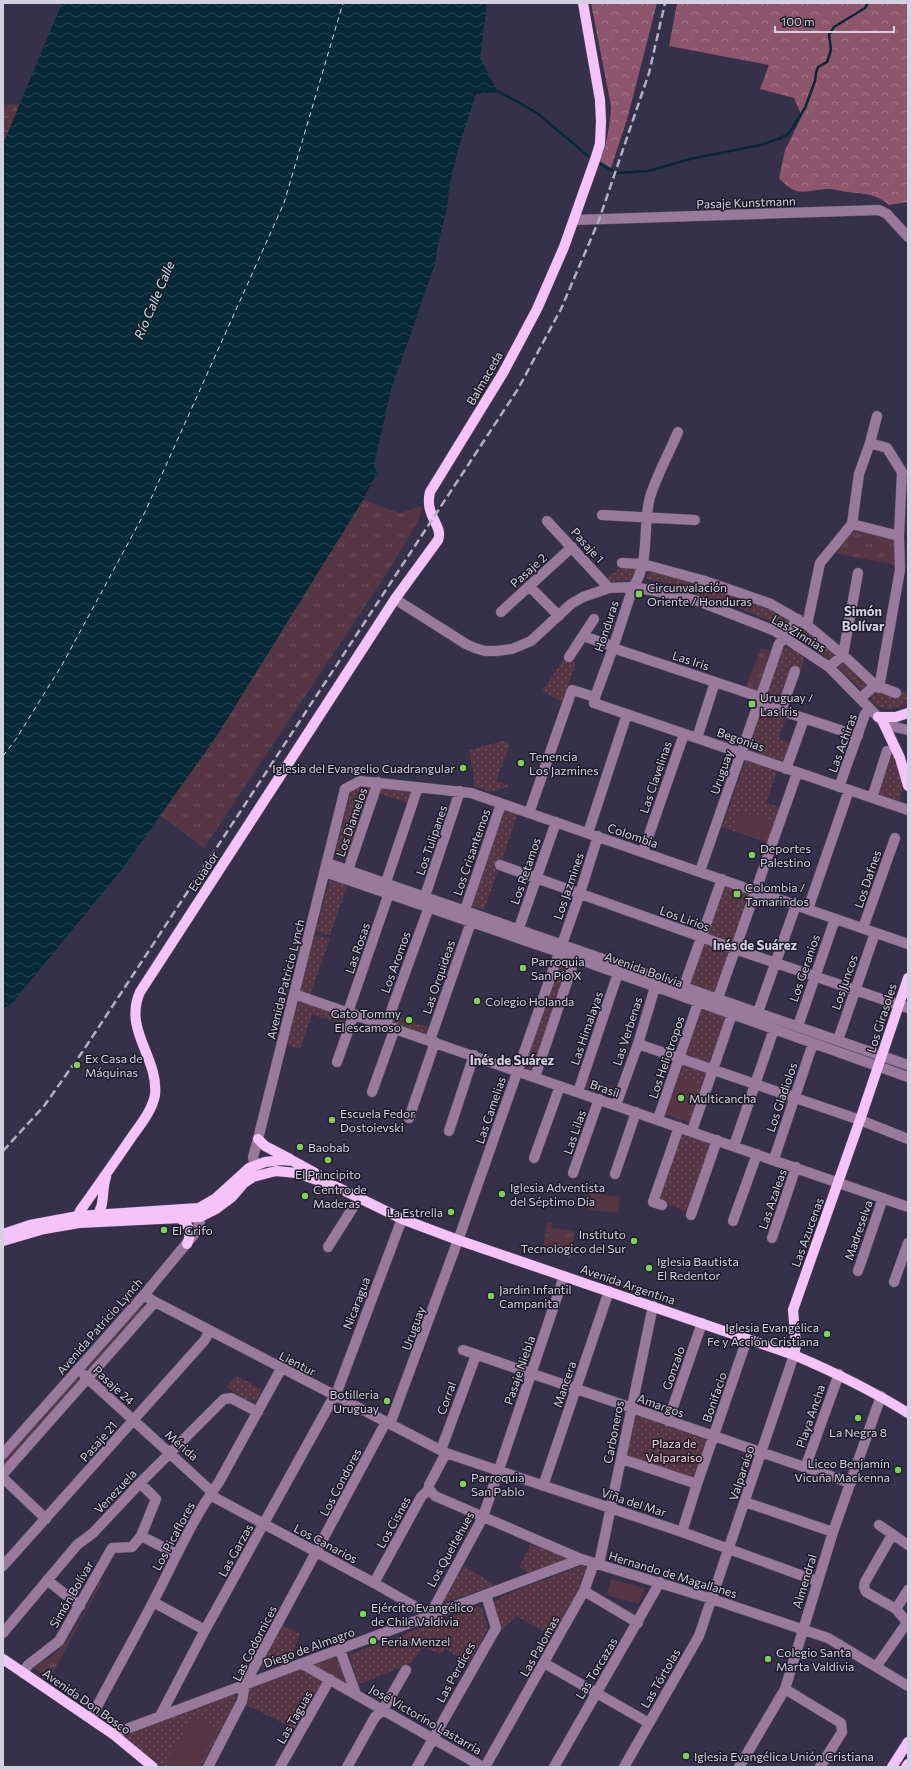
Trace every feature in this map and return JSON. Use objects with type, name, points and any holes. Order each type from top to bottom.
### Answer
[{"type":"main road","name":"Balmaceda","points":[[395,599],[439,537],[438,527],[429,509],[430,492],[515,352],[550,280],[574,220],[596,157],[600,144],[600,100],[583,3]]},
{"type":"main road","name":"Ecuador","points":[[78,1219],[80,1210],[146,1116],[154,1096],[153,1074],[135,1021],[135,1009],[140,992],[395,599]]},
{"type":"main road","points":[[908,713],[896,717],[880,719],[900,758],[908,786]]},
{"type":"main road","name":"Los Girasoles","points":[[879,1067],[882,1056],[904,1006],[908,978]]},
{"type":"main road","name":"Las Azucenas","points":[[794,1356],[796,1345],[793,1310],[879,1067]]},
{"type":"main road","points":[[258,1139],[265,1146],[293,1161]]},
{"type":"main road","name":"Avenida Argentina","points":[[98,1215],[118,1213],[199,1213],[222,1205],[232,1197],[256,1170],[277,1160],[293,1161],[337,1187],[402,1219],[458,1240],[653,1306],[794,1356],[839,1374],[881,1396],[908,1413]]},
{"type":"main road","name":"Avenida Argentina","points":[[256,1170],[290,1171],[310,1176],[337,1187]]},
{"type":"main road","name":"Ecuador","points":[[91,1223],[98,1215],[103,1200],[104,1181],[108,1172]]},
{"type":"main road","points":[[103,1200],[108,1209],[118,1213]]},
{"type":"main road","points":[[3,1241],[78,1219],[91,1223],[180,1218],[199,1213]]},
{"type":"main road","points":[[3,1234],[36,1224],[98,1215]]},
{"type":"main road","points":[[180,1218],[187,1224],[190,1230],[190,1237],[187,1244]]},
{"type":"main road","name":"Avenida Don Bosco","points":[[3,1659],[91,1718],[153,1767]]},
{"type":"main road","points":[[892,1767],[908,1742]]},
{"type":"street","name":"Pasaje Kunstmann","points":[[574,220],[879,210],[887,214],[908,238]]},
{"type":"street","points":[[802,622],[820,563],[852,524],[859,474],[870,443],[877,416]]},
{"type":"street","name":"Honduras","points":[[595,698],[633,587],[637,581],[643,564],[650,497],[678,432]]},
{"type":"street","points":[[861,698],[877,687],[900,570],[899,536],[902,472],[887,448],[870,443]]},
{"type":"street","points":[[602,515],[695,520]]},
{"type":"street","name":"Pasaje 1","points":[[547,521],[609,588]]},
{"type":"street","points":[[852,524],[899,536]]},
{"type":"street","name":"Pasaje 2","points":[[501,612],[572,547]]},
{"type":"street","points":[[622,563],[643,564],[705,581],[771,604],[802,622],[843,655],[877,687],[896,693]]},
{"type":"street","points":[[829,667],[843,655],[858,572]]},
{"type":"street","points":[[529,586],[558,616]]},
{"type":"street","name":"Las Zinnias","points":[[395,599],[466,644],[485,651],[497,651],[512,649],[531,641],[571,604],[583,597],[609,588],[633,587],[677,595],[775,631],[784,636],[829,667],[880,719],[895,727],[908,730]]},
{"type":"street","points":[[569,657],[594,619]]},
{"type":"street","name":"Uruguay","points":[[700,871],[779,644],[784,636],[802,622]]},
{"type":"street","name":"Las Iris","points":[[583,636],[715,682],[759,700],[781,711],[858,736]]},
{"type":"street","points":[[781,711],[795,671]]},
{"type":"street","points":[[697,738],[715,682]]},
{"type":"street","name":"Begonias","points":[[529,813],[572,690],[595,698],[594,703],[908,810]]},
{"type":"street","name":"Las Achiras","points":[[808,909],[858,736],[865,714],[870,709]]},
{"type":"street","points":[[588,833],[627,714]]},
{"type":"street","points":[[786,769],[804,719]]},
{"type":"street","name":"Las Clavelinas","points":[[643,852],[684,734]]},
{"type":"street","points":[[872,798],[887,750]]},
{"type":"street","points":[[718,998],[797,772]]},
{"type":"street","name":"Colombia","points":[[345,788],[360,781],[460,791],[598,836],[908,944]]},
{"type":"street","name":"Los Diamelos","points":[[348,870],[378,782]]},
{"type":"street","points":[[386,882],[418,787]]},
{"type":"street","name":"Avenida Patricio Lynch","points":[[256,1170],[254,1151],[345,788]]},
{"type":"street","name":"Los Tulipanes","points":[[425,896],[460,791]]},
{"type":"street","name":"Los Crisantemos","points":[[465,910],[502,804]]},
{"type":"street","name":"Los Retamos","points":[[520,928],[556,822]]},
{"type":"street","name":"Los Jazmines","points":[[560,948],[580,893],[598,836]]},
{"type":"street","name":"Los Dafnes","points":[[863,928],[895,838]]},
{"type":"street","name":"Los Lirios","points":[[500,865],[735,949],[904,1006]]},
{"type":"street","name":"Avenida Bolivia","points":[[326,867],[348,870],[520,928],[560,948],[575,958],[908,1077]]},
{"type":"street","name":"Avenida Bolivia","points":[[326,867],[389,893],[471,922],[684,986],[908,1065]]},
{"type":"street","points":[[684,986],[722,879]]},
{"type":"street","name":"Las Rosas","points":[[337,1062],[389,893]]},
{"type":"street","points":[[758,1012],[796,905]]},
{"type":"street","name":"Los Aromos","points":[[372,1092],[390,1027],[430,907]]},
{"type":"street","name":"Los Geranios","points":[[798,1026],[835,919]]},
{"type":"street","name":"Las Orquideas","points":[[409,1118],[432,1041],[471,922]]},
{"type":"street","name":"Los Juncos","points":[[838,1040],[875,933]]},
{"type":"street","name":"Las Camelias","points":[[458,1240],[560,948]]},
{"type":"street","points":[[535,1077],[575,958]]},
{"type":"street","name":"Las Himalayas","points":[[578,1092],[618,973]]},
{"type":"street","name":"Las Verbenas","points":[[616,1105],[638,1044],[655,987]]},
{"type":"street","name":"Brasil","points":[[294,994],[908,1206]]},
{"type":"street","name":"Los Heliotropos","points":[[658,1120],[698,1003]]},
{"type":"street","points":[[692,1131],[732,1014]]},
{"type":"street","points":[[734,1146],[774,1029]]},
{"type":"street","name":"Los Gladiolos","points":[[774,1159],[813,1043]]},
{"type":"street","points":[[638,1044],[860,1120],[908,1138]]},
{"type":"street","points":[[449,1131],[474,1055]]},
{"type":"street","points":[[534,1158],[560,1086]]},
{"type":"street","name":"Las Lilas","points":[[573,1173],[599,1099]]},
{"type":"street","points":[[615,1174],[636,1112]]},
{"type":"street","points":[[662,1205],[653,1202],[679,1127]]},
{"type":"street","points":[[690,1215],[717,1140]]},
{"type":"street","points":[[732,1221],[757,1154]]},
{"type":"street","name":"Las Azaleas","points":[[772,1238],[796,1167]]},
{"type":"street","points":[[328,1247],[359,1198]]},
{"type":"street","name":"Madreselva","points":[[858,1271],[883,1198]]},
{"type":"street","name":"Avenida Patricio Lynch","points":[[3,1454],[144,1295],[187,1244],[198,1230],[199,1213]]},
{"type":"street","name":"Nicaragua","points":[[334,1396],[402,1219]]},
{"type":"street","name":"Uruguay","points":[[388,1423],[458,1240]]},
{"type":"street","points":[[894,1282],[908,1243]]},
{"type":"street","name":"Pasaje Niebla","points":[[498,1472],[564,1276]]},
{"type":"street","name":"Mancera","points":[[543,1486],[609,1291]]},
{"type":"street","name":"Lientur","points":[[144,1295],[281,1369],[444,1452]]},
{"type":"street","points":[[3,1474],[155,1302]]},
{"type":"street","name":"Carboneros","points":[[596,1563],[622,1459],[631,1408],[653,1306]]},
{"type":"street","name":"Gonzalo","points":[[668,1421],[702,1323]]},
{"type":"street","name":"Pasaje 21","points":[[3,1566],[204,1341],[210,1331]]},
{"type":"street","name":"Bonifacio","points":[[682,1532],[747,1339]]},
{"type":"street","name":"Amargos","points":[[463,1350],[851,1484]]},
{"type":"street","name":"Corral","points":[[444,1452],[476,1354]]},
{"type":"street","name":"Valparaíso","points":[[712,1599],[746,1502],[794,1356]]},
{"type":"street","name":"Los Picaflores","points":[[91,1718],[177,1554],[211,1493],[219,1482],[281,1369]]},
{"type":"street","name":"Pasaje 24","points":[[78,1370],[133,1420]]},
{"type":"street","name":"Playa Ancha","points":[[805,1468],[839,1374]]},
{"type":"street","name":"Las Garzas","points":[[160,1716],[205,1630],[334,1396]]},
{"type":"street","name":"Almendral","points":[[740,1767],[785,1689],[833,1532],[881,1396]]},
{"type":"street","name":"Venezuela","points":[[3,1633],[77,1546],[93,1533],[140,1483],[224,1399],[231,1398],[258,1412]]},
{"type":"street","name":"Mérida","points":[[133,1420],[171,1452],[211,1493]]},
{"type":"street","name":"Los Condores","points":[[317,1553],[388,1423]]},
{"type":"street","name":"Viña del Mar","points":[[444,1452],[498,1472],[610,1507],[729,1548],[817,1581]]},
{"type":"street","name":"Los Cisnes","points":[[374,1583],[421,1497],[429,1489],[430,1482],[444,1452]]},
{"type":"street","points":[[622,1459],[697,1484]]},
{"type":"street","name":"Los Queltehues","points":[[430,1616],[483,1517],[498,1472]]},
{"type":"street","points":[[3,1478],[46,1518]]},
{"type":"street","name":"Simón Bolívar","points":[[24,1673],[28,1665],[58,1642],[112,1548],[132,1548],[141,1536],[156,1499],[140,1483]]},
{"type":"street","name":"Hernando de Magallanes","points":[[429,1489],[435,1496],[581,1559],[660,1582],[828,1638],[908,1686]]},
{"type":"street","name":"Los Canarios","points":[[211,1493],[264,1525],[374,1583],[430,1616]]},
{"type":"street","points":[[746,1502],[833,1532]]},
{"type":"street","points":[[878,1525],[908,1545]]},
{"type":"street","points":[[876,1667],[906,1624],[905,1618],[896,1610],[866,1592],[864,1587],[865,1582],[892,1535]]},
{"type":"street","points":[[141,1536],[177,1554]]},
{"type":"street","name":"Las Codornices","points":[[208,1767],[242,1701],[246,1684],[317,1553]]},
{"type":"street","name":"Diego de Almagro","points":[[112,1734],[581,1559]]},
{"type":"street","name":"Las Palomas","points":[[484,1767],[584,1591],[596,1563]]},
{"type":"street","points":[[47,1580],[80,1606]]},
{"type":"street","name":"Las Torcazas","points":[[554,1767],[596,1692],[638,1623],[660,1582]]},
{"type":"street","points":[[896,1610],[908,1590]]},
{"type":"street","points":[[584,1591],[638,1623]]},
{"type":"street","name":"Las Perdices","points":[[417,1767],[496,1628],[486,1595]]},
{"type":"street","name":"Las Tórtolas","points":[[624,1767],[699,1636],[712,1599]]},
{"type":"street","points":[[153,1602],[205,1630]]},
{"type":"street","name":"José Victorino Lastarria","points":[[340,1650],[356,1694]]},
{"type":"street","points":[[544,1663],[649,1723]]},
{"type":"street","name":"José Victorino Lastarria","points":[[302,1664],[484,1767]]},
{"type":"street","points":[[347,1767],[375,1717],[383,1710],[406,1670]]},
{"type":"street","name":"Las Taguas","points":[[283,1766],[330,1679]]},
{"type":"street","points":[[785,1689],[841,1723],[842,1732],[820,1767]]},
{"type":"green space","points":[[591,3],[657,3],[628,116],[611,168],[600,161],[608,134],[611,106]]},
{"type":"green space","points":[[677,3],[908,3],[908,202],[889,205],[874,196],[830,189],[803,192],[792,189],[786,185],[779,178],[785,150],[802,116],[794,98],[760,89],[769,65],[669,46]]},
{"type":"green space","points":[[20,104],[3,144],[3,105]]},
{"type":"green space","points":[[363,500],[400,513],[422,506],[418,521],[387,573],[204,848],[160,815],[216,737]]},
{"type":"green space","points":[[853,529],[895,539],[896,565],[834,553]]},
{"type":"green space","points":[[626,566],[635,567],[636,570],[634,580],[609,582],[606,579],[620,568]]},
{"type":"green space","points":[[652,568],[734,596],[730,605],[689,592],[683,586],[646,579],[648,570]]},
{"type":"green space","points":[[743,598],[762,605],[792,620],[787,628],[739,608]]},
{"type":"green space","points":[[798,625],[836,654],[829,659],[793,632]]},
{"type":"green space","points":[[786,647],[793,648],[804,658],[801,669],[795,667],[790,669],[779,705],[767,701],[765,697],[781,649]]},
{"type":"green space","points":[[761,648],[771,651],[756,693],[745,690]]},
{"type":"green space","points":[[565,658],[576,663],[562,702],[542,691]]},
{"type":"green space","points":[[844,660],[870,685],[863,691],[836,666]]},
{"type":"green space","points":[[875,691],[896,697],[900,695],[901,691],[908,692],[908,704],[892,709],[880,708],[872,701],[870,696]]},
{"type":"green space","points":[[765,709],[786,718],[779,738],[790,743],[783,762],[749,750],[748,748],[762,710]]},
{"type":"green space","points":[[503,741],[510,744],[496,781],[509,785],[508,787],[490,792],[474,786],[474,777],[469,750]]},
{"type":"green space","points":[[895,754],[903,784],[900,801],[879,794],[892,755]]},
{"type":"green space","points":[[750,760],[777,772],[766,802],[780,808],[768,843],[722,827],[745,762]]},
{"type":"green space","points":[[365,783],[416,789],[411,804],[374,792],[350,860],[338,857],[336,850],[351,790]]},
{"type":"green space","points":[[503,809],[518,814],[484,910],[469,905]]},
{"type":"green space","points":[[739,810],[772,821],[765,840],[732,829]]},
{"type":"green space","points":[[333,879],[348,884],[330,935],[316,931],[329,882]]},
{"type":"green space","points":[[723,885],[750,895],[717,996],[687,985]]},
{"type":"green space","points":[[315,935],[330,939],[310,995],[299,991],[299,988]]},
{"type":"green space","points":[[559,959],[571,962],[534,1072],[523,1067]]},
{"type":"green space","points":[[303,1002],[351,1018],[348,1025],[312,1015],[300,1049],[285,1044],[295,1003]]},
{"type":"green space","points":[[701,1005],[730,1015],[692,1123],[663,1114]]},
{"type":"green space","points":[[392,1015],[431,1028],[428,1035],[388,1022]]},
{"type":"green space","name":"Multicancha","points":[[676,1077],[698,1083],[686,1121],[664,1113]]},
{"type":"green space","points":[[586,1078],[618,1089],[616,1095],[599,1093],[587,1088],[584,1086]]},
{"type":"green space","points":[[680,1133],[711,1144],[689,1212],[657,1201]]},
{"type":"green space","points":[[589,1193],[620,1197],[618,1213],[587,1210]]},
{"type":"green space","points":[[547,1222],[552,1222],[551,1228],[575,1231],[570,1258],[543,1249]]},
{"type":"green space","points":[[141,1305],[145,1307],[89,1370],[85,1370],[85,1368]]},
{"type":"green space","points":[[237,1376],[261,1389],[257,1400],[253,1401],[245,1399],[226,1387]]},
{"type":"green space","points":[[76,1377],[81,1379],[80,1381],[3,1468],[3,1460]]},
{"type":"green space","name":"Plaza de Valparaíso","points":[[632,1415],[638,1415],[709,1440],[697,1476],[690,1478],[624,1455]]},
{"type":"green space","points":[[667,1444],[693,1452],[688,1468],[662,1460]]},
{"type":"green space","points":[[531,1544],[571,1559],[528,1576],[526,1570],[519,1567]]},
{"type":"green space","points":[[583,1565],[589,1568],[580,1590],[554,1636],[516,1616],[502,1630],[494,1602],[505,1595]]},
{"type":"green space","points":[[464,1566],[495,1585],[441,1604]]},
{"type":"green space","points":[[611,1579],[644,1588],[639,1604],[607,1595]]},
{"type":"green space","points":[[100,1581],[102,1582],[51,1676],[48,1678],[34,1668],[65,1643],[82,1617]]},
{"type":"green space","points":[[479,1606],[482,1608],[488,1628],[469,1664],[446,1649],[440,1654],[424,1647],[411,1663],[359,1684],[349,1655]]},
{"type":"green space","points":[[282,1625],[300,1634],[291,1657],[259,1668]]},
{"type":"green space","points":[[331,1657],[338,1659],[348,1684],[314,1666],[314,1663]]},
{"type":"green space","points":[[299,1667],[324,1681],[295,1729],[243,1703],[249,1685]]},
{"type":"green space","points":[[234,1693],[236,1697],[230,1715],[200,1767],[162,1767],[126,1738],[125,1734]]},
{"type":"green space","points":[[195,1716],[218,1731],[195,1767],[175,1767],[166,1761]]},
{"type":"water","name":"Río Calle Calle","points":[[62,3],[487,3],[480,58],[498,92],[476,94],[458,149],[435,264],[391,390],[374,465],[377,473],[363,500],[216,737],[123,868],[13,1002],[3,1009],[3,144]]},
{"type":"waterway","points":[[600,164],[617,173],[649,171],[690,159],[761,145],[787,135],[805,108],[815,81],[818,67],[827,62],[831,50],[829,35],[834,27],[865,8],[868,3]]},
{"type":"waterway","points":[[498,91],[537,113],[588,156]]},
{"type":"ferry route","points":[[3,756],[16,739],[62,665],[145,512],[284,203],[343,3]]},
{"type":"railway","points":[[3,1151],[44,1106],[83,1051],[518,389],[561,309],[599,220],[649,73],[665,3]]},
{"type":"place","name":"Circunvalación Oriente / Honduras","points":[[639,594]]},
{"type":"place","name":"Uruguay / Las Iris","points":[[752,704]]},
{"type":"place","name":"Tenencia Los Jazmines","points":[[521,763]]},
{"type":"place","name":"Iglesia del Evangelio Cuadrangular","points":[[463,768]]},
{"type":"place","name":"Deportes Palestino","points":[[752,855]]},
{"type":"place","name":"Colombia / Tamarindos","points":[[737,894]]},
{"type":"place","name":"Parroquia San Pío X","points":[[523,968]]},
{"type":"place","name":"Colegio Holanda","points":[[477,1001]]},
{"type":"place","name":"Gato Tommy El escamoso","points":[[409,1020]]},
{"type":"place","name":"Ex Casa de Máquinas","points":[[77,1065]]},
{"type":"place","name":"Multicancha","points":[[681,1098]]},
{"type":"place","name":"Escuela Fedor Dostoievski","points":[[332,1120]]},
{"type":"place","name":"Baobab","points":[[300,1147]]},
{"type":"place","name":"El Principito","points":[[328,1160]]},
{"type":"place","name":"Iglesia Adventista del Séptimo Día","points":[[502,1194]]},
{"type":"place","name":"Centro de Maderas","points":[[305,1196]]},
{"type":"place","name":"La Estrella","points":[[451,1212]]},
{"type":"place","name":"El Grifo","points":[[164,1230]]},
{"type":"place","name":"Instituto Tecnologico del Sur","points":[[634,1241]]},
{"type":"place","name":"Iglesia Bautista El Redentor","points":[[649,1268]]},
{"type":"place","name":"Jardín Infantil Campanita","points":[[491,1296]]},
{"type":"place","name":"Iglesia Evangélica Fe y Acción Cristiana","points":[[827,1334]]},
{"type":"place","name":"Botilleria Uruguay","points":[[387,1401]]},
{"type":"place","name":"La Negra 8","points":[[858,1418]]},
{"type":"place","name":"Liceo Benjamín Vicuña Mackenna","points":[[898,1470]]},
{"type":"place","name":"Parroquia San Pablo","points":[[463,1484]]},
{"type":"place","name":"Ejército Evangélico de Chile Valdivia","points":[[363,1614]]},
{"type":"place","name":"Feria Menzel","points":[[373,1641]]},
{"type":"place","name":"Colegio Santa Marta Valdivia","points":[[768,1659]]},
{"type":"place","name":"Iglesia Evangélica Unión Cristiana","points":[[686,1756]]},
{"type":"district","name":"Simón Bolívar","points":[[863,618]]},
{"type":"district","name":"Inés de Suárez","points":[[755,945]]},
{"type":"district","name":"Inés de Suárez","points":[[512,1060]]}]
